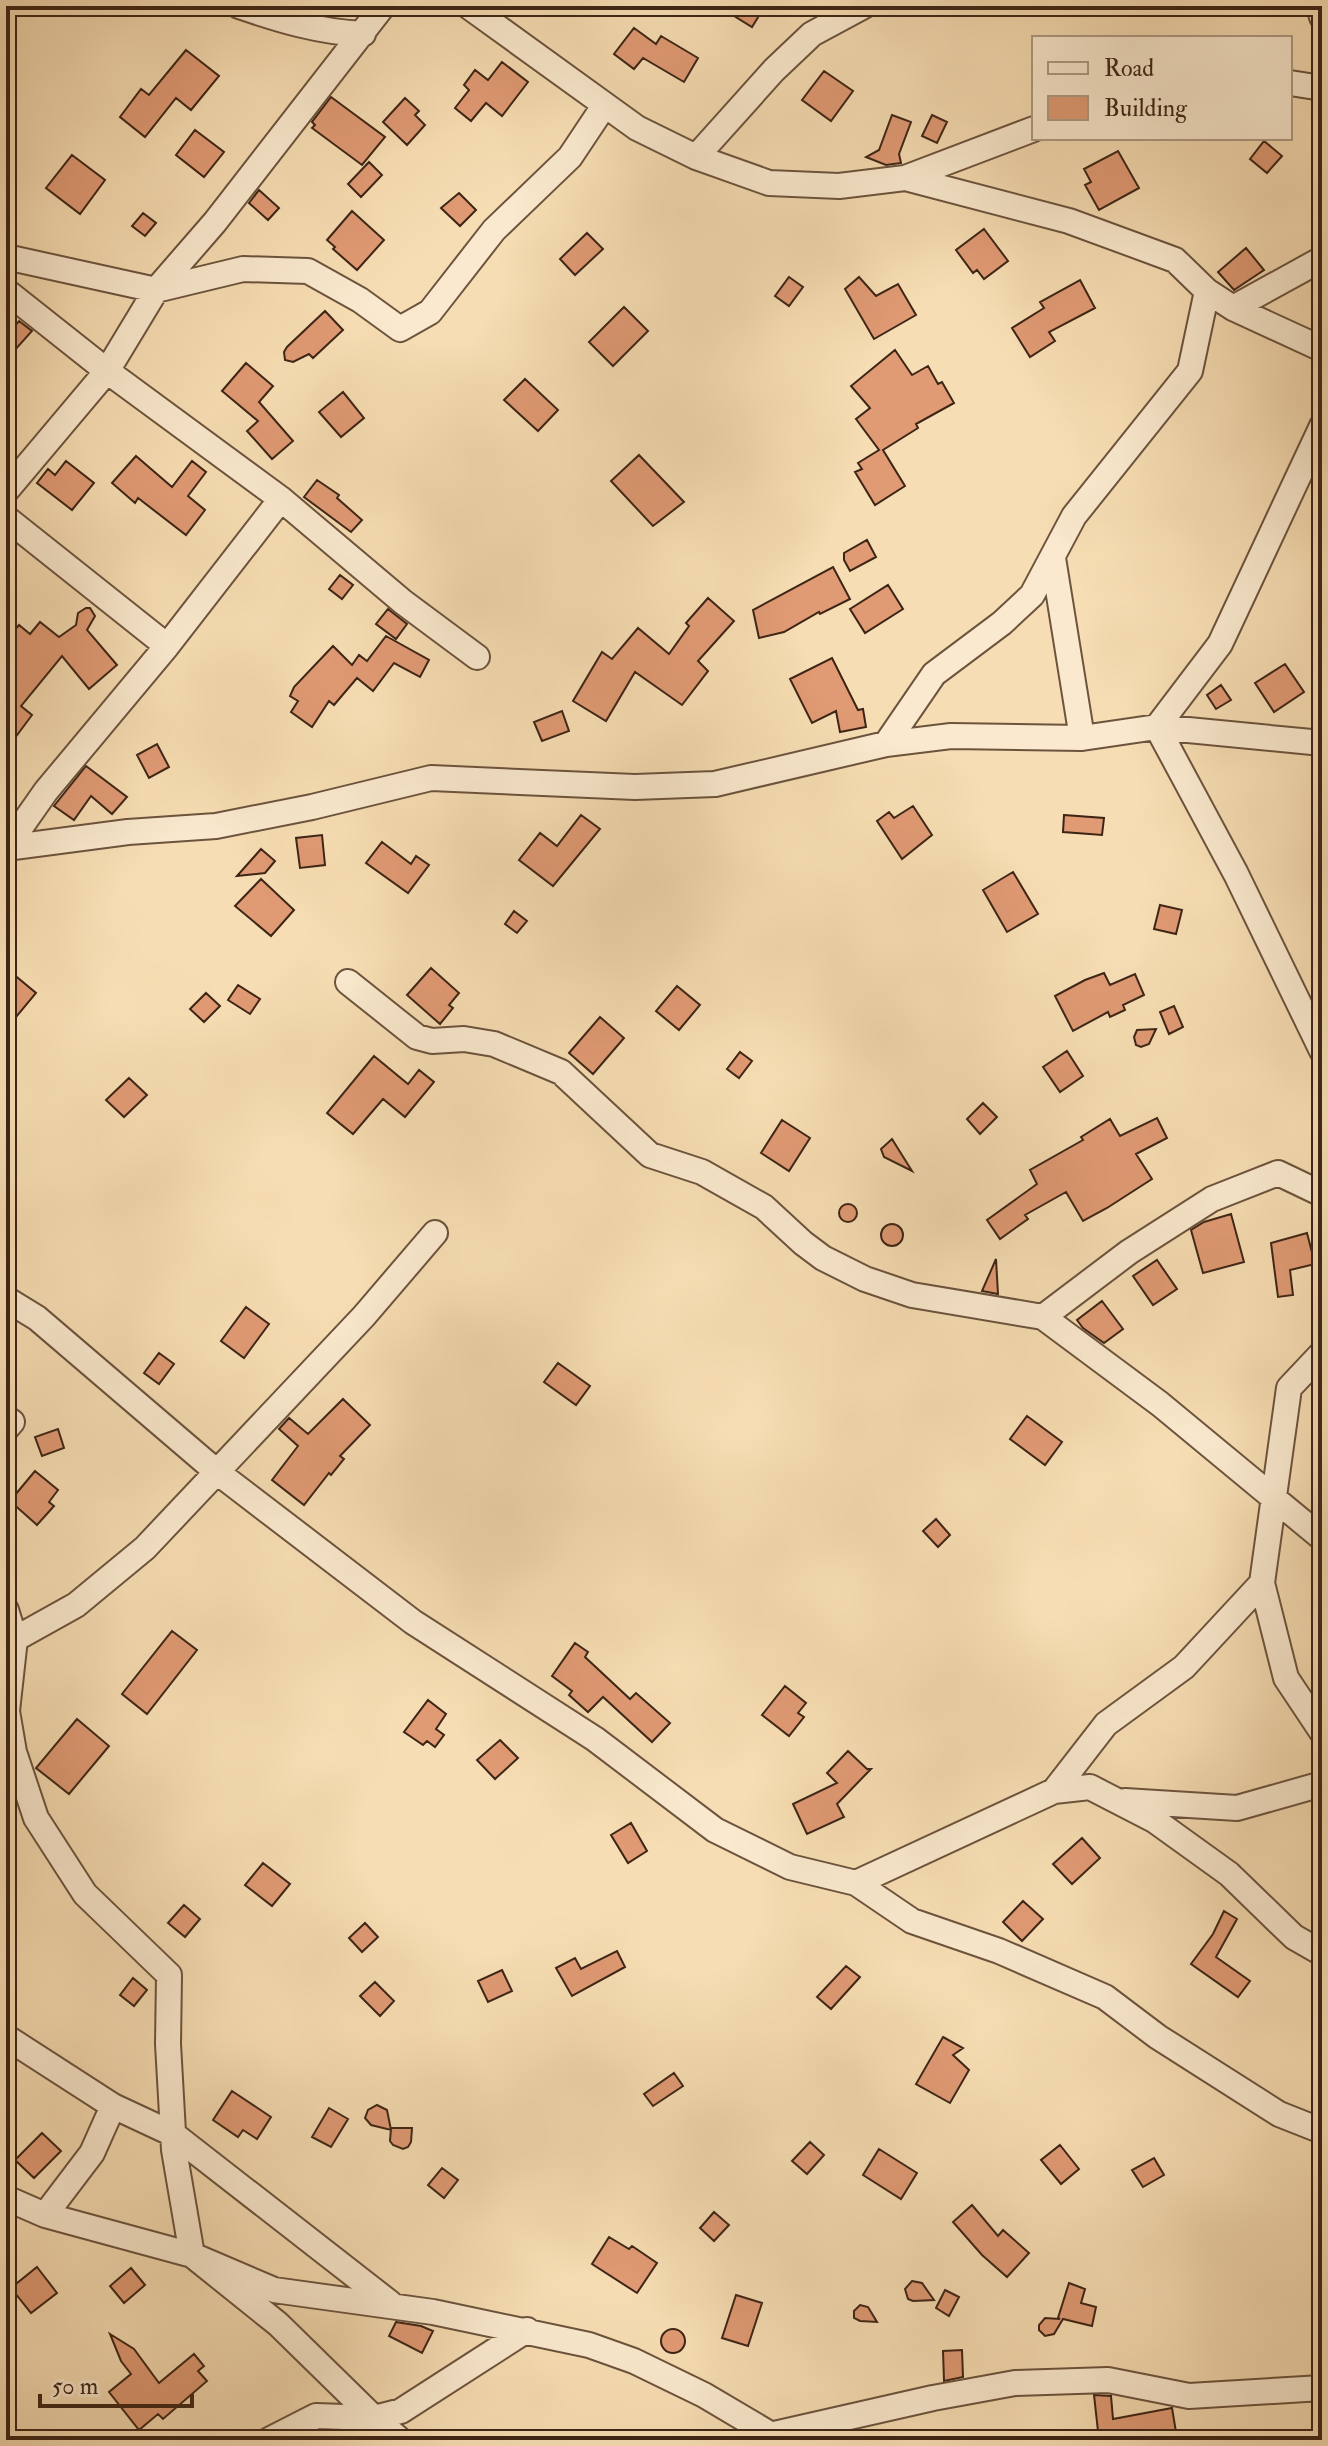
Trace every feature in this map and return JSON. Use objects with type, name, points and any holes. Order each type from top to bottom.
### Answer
[{"type":"street","points":[[239,6],[278,20],[331,33],[363,34]]},
{"type":"street","points":[[6,491],[107,371],[156,290],[215,222],[383,6]]},
{"type":"street","points":[[468,6],[637,128],[696,157],[769,183],[839,186],[905,178],[1032,130]]},
{"type":"street","points":[[696,157],[774,70],[812,34],[864,6]]},
{"type":"street","points":[[1319,6],[1322,17]]},
{"type":"street","points":[[1292,83],[1322,88]]},
{"type":"street","points":[[6,257],[156,290],[243,269],[308,271],[360,300],[400,329],[430,312],[494,230],[570,157],[604,106]]},
{"type":"street","points":[[905,178],[1069,221],[1175,260],[1207,291],[1233,308],[1322,349]]},
{"type":"street","points":[[1233,308],[1322,259]]},
{"type":"street","points":[[6,291],[107,371],[281,499],[403,602],[477,657]]},
{"type":"street","points":[[886,744],[934,674],[1002,623],[1032,595],[1074,516],[1190,371],[1207,291]]},
{"type":"street","points":[[1157,727],[1220,644],[1322,426]]},
{"type":"street","points":[[6,848],[46,791],[167,646],[281,499]]},
{"type":"street","points":[[6,518],[167,646]]},
{"type":"street","points":[[1053,558],[1082,738]]},
{"type":"street","points":[[1157,727],[1236,874],[1322,1051]]},
{"type":"street","points":[[6,848],[128,832],[216,826],[431,778],[635,787],[715,784],[886,744],[951,736],[1082,738],[1157,727],[1322,743]]},
{"type":"street","points":[[348,982],[417,1037],[432,1041],[464,1039],[494,1044],[561,1072],[650,1155],[702,1172],[764,1207],[823,1258],[865,1279],[912,1295],[1043,1317],[1160,1404],[1322,1538]]},
{"type":"street","points":[[1043,1317],[1129,1252],[1212,1199],[1278,1173],[1322,1194]]},
{"type":"street","points":[[15,1639],[76,1605],[145,1548],[364,1316],[435,1233]]},
{"type":"street","points":[[6,1299],[37,1318],[217,1472],[413,1622],[595,1739],[715,1830],[790,1867],[856,1883],[912,1921],[999,1951],[1105,1997],[1158,2037],[1279,2114],[1321,2130]]},
{"type":"street","points":[[1322,1353],[1289,1388],[1262,1583],[1286,1678],[1322,1732]]},
{"type":"street","points":[[6,1418],[12,1422],[6,1429]]},
{"type":"street","points":[[1054,1791],[1106,1724],[1184,1667],[1262,1583]]},
{"type":"street","points":[[6,1610],[15,1639],[7,1711],[14,1752],[36,1818],[85,1894],[169,1975],[168,2044],[173,2134],[192,2255],[278,2324],[400,2440]]},
{"type":"street","points":[[1114,1800],[1237,1808],[1322,1784]]},
{"type":"street","points":[[856,1883],[1054,1791],[1090,1787],[1154,1820],[1229,1874],[1294,1937],[1322,1953]]},
{"type":"street","points":[[6,2037],[113,2106],[173,2134],[393,2306]]},
{"type":"street","points":[[45,2215],[92,2153],[113,2106]]},
{"type":"street","points":[[6,2198],[45,2215],[192,2255],[274,2290],[393,2306],[527,2330],[589,2345],[634,2361],[704,2395],[775,2438],[933,2398],[1015,2383],[1108,2380],[1189,2396],[1322,2388]]},
{"type":"street","points":[[269,2440],[316,2416],[374,2418],[401,2411],[527,2330]]},
{"type":"building","points":[[718,6],[765,6],[752,27]]},
{"type":"building","points":[[634,28],[656,44],[661,36],[698,58],[684,82],[643,58],[634,69],[614,54]]},
{"type":"building","points":[[186,50],[219,76],[191,110],[176,98],[145,137],[120,117],[141,89],[149,95]]},
{"type":"building","points":[[502,62],[528,82],[502,116],[486,103],[471,121],[455,108],[469,90],[464,85],[475,70],[488,80]]},
{"type":"building","points":[[824,71],[853,91],[831,121],[802,100]]},
{"type":"building","points":[[331,97],[385,137],[362,165],[312,128],[315,125],[312,122]]},
{"type":"building","points":[[405,98],[419,111],[415,115],[425,125],[407,145],[383,122]]},
{"type":"building","points":[[892,115],[911,122],[899,154],[901,163],[886,165],[866,157],[879,150]]},
{"type":"building","points":[[932,115],[947,122],[937,143],[922,136]]},
{"type":"building","points":[[195,130],[224,152],[204,177],[176,155]]},
{"type":"building","points":[[1264,141],[1282,156],[1267,173],[1250,159]]},
{"type":"building","points":[[1118,151],[1139,188],[1099,210],[1085,185],[1091,182],[1084,169]]},
{"type":"building","points":[[72,155],[105,180],[80,214],[46,188]]},
{"type":"building","points":[[369,162],[382,175],[361,197],[348,184]]},
{"type":"building","points":[[259,190],[279,208],[268,220],[249,203]]},
{"type":"building","points":[[459,193],[476,210],[460,226],[441,208]]},
{"type":"building","points":[[352,211],[384,240],[357,270],[327,240]]},
{"type":"building","points":[[143,213],[156,223],[145,236],[132,226]]},
{"type":"building","points":[[984,229],[1008,261],[984,279],[977,270],[973,273],[956,250]]},
{"type":"building","points":[[587,233],[603,249],[575,275],[560,259]]},
{"type":"building","points":[[1246,248],[1264,270],[1234,290],[1218,272]]},
{"type":"building","points":[[789,277],[803,287],[789,306],[775,296]]},
{"type":"building","points":[[859,277],[876,296],[898,284],[916,315],[874,339],[845,289]]},
{"type":"building","points":[[1080,280],[1095,308],[1049,332],[1055,341],[1030,357],[1012,328],[1044,308],[1040,302]]},
{"type":"building","points":[[624,307],[648,331],[613,366],[589,342]]},
{"type":"building","points":[[325,311],[343,330],[313,358],[309,354],[293,362],[285,360],[287,347]]},
{"type":"building","points":[[19,321],[32,331],[6,360],[6,336]]},
{"type":"building","points":[[895,350],[912,375],[928,366],[954,403],[916,424],[918,428],[883,450],[905,486],[875,505],[855,472],[862,469],[858,463],[879,450],[856,419],[870,408],[851,386]]},
{"type":"building","points":[[246,363],[273,386],[259,402],[293,441],[272,459],[247,431],[258,421],[222,391]]},
{"type":"building","points":[[525,379],[558,410],[538,431],[504,400]]},
{"type":"building","points":[[343,392],[364,418],[341,437],[319,412]]},
{"type":"building","points":[[639,455],[684,502],[653,526],[611,481]]},
{"type":"building","points":[[136,456],[172,487],[192,461],[206,472],[188,496],[205,510],[186,535],[138,498],[135,503],[112,483]]},
{"type":"building","points":[[66,461],[94,483],[72,510],[37,483],[48,469],[55,475]]},
{"type":"building","points":[[317,480],[339,495],[337,498],[362,520],[351,532],[304,497]]},
{"type":"building","points":[[867,540],[876,557],[850,571],[844,553]]},
{"type":"building","points":[[833,567],[850,599],[784,632],[759,638],[753,610]]},
{"type":"building","points":[[340,575],[353,585],[342,599],[329,589]]},
{"type":"building","points":[[888,585],[903,609],[865,633],[850,609]]},
{"type":"building","points":[[708,598],[734,621],[698,661],[708,671],[682,705],[635,672],[606,721],[573,701],[602,652],[612,659],[638,628],[669,654],[689,626],[686,623]]},
{"type":"building","points":[[90,608],[95,616],[87,630],[117,665],[89,689],[62,656],[21,706],[32,715],[6,750],[6,627],[13,632],[19,625],[30,634],[40,622],[59,637],[76,625],[78,613]]},
{"type":"building","points":[[388,609],[407,624],[396,639],[376,624]]},
{"type":"building","points":[[386,636],[429,660],[420,677],[394,663],[373,691],[357,678],[334,705],[329,701],[312,727],[291,712],[298,701],[290,696],[294,687],[333,646],[352,665],[359,655],[367,661]]},
{"type":"building","points":[[832,658],[858,710],[863,709],[866,727],[840,732],[836,711],[812,723],[790,679]]},
{"type":"building","points":[[1285,664],[1304,692],[1274,712],[1255,683]]},
{"type":"building","points":[[1221,685],[1231,700],[1216,709],[1207,695]]},
{"type":"building","points":[[562,711],[569,731],[542,741],[534,722]]},
{"type":"building","points":[[157,744],[169,767],[149,778],[137,755]]},
{"type":"building","points":[[86,766],[127,797],[112,814],[91,796],[74,820],[54,806]]},
{"type":"building","points":[[913,806],[932,835],[902,859],[877,821],[889,812],[894,818]]},
{"type":"building","points":[[581,815],[600,829],[553,886],[519,860],[540,833],[557,846]]},
{"type":"building","points":[[1064,815],[1104,818],[1102,835],[1063,832]]},
{"type":"building","points":[[322,835],[325,865],[300,868],[296,838]]},
{"type":"building","points":[[382,842],[411,864],[416,856],[429,865],[408,893],[366,863]]},
{"type":"building","points":[[261,849],[275,861],[265,873],[237,876]]},
{"type":"building","points":[[1013,872],[1038,914],[1007,932],[983,890]]},
{"type":"building","points":[[261,879],[294,910],[271,936],[235,906]]},
{"type":"building","points":[[1160,905],[1182,910],[1176,934],[1154,929]]},
{"type":"building","points":[[514,911],[527,921],[517,933],[505,924]]},
{"type":"building","points":[[6,968],[36,993],[6,1029]]},
{"type":"building","points":[[431,968],[459,993],[449,1005],[453,1008],[440,1024],[407,995]]},
{"type":"building","points":[[1104,973],[1110,985],[1135,974],[1144,995],[1123,1005],[1125,1010],[1110,1017],[1108,1012],[1073,1031],[1055,996]]},
{"type":"building","points":[[238,985],[260,999],[250,1014],[228,1000]]},
{"type":"building","points":[[677,986],[700,1005],[679,1030],[656,1011]]},
{"type":"building","points":[[206,993],[220,1006],[204,1022],[190,1009]]},
{"type":"building","points":[[1174,1006],[1183,1027],[1169,1034],[1160,1012]]},
{"type":"building","points":[[600,1017],[624,1038],[593,1074],[569,1053]]},
{"type":"building","points":[[1156,1029],[1149,1044],[1136,1045],[1134,1037],[1137,1030]]},
{"type":"building","points":[[1067,1051],[1083,1076],[1060,1092],[1043,1067]]},
{"type":"building","points":[[740,1052],[752,1061],[739,1078],[727,1069]]},
{"type":"building","points":[[374,1056],[408,1084],[419,1070],[434,1082],[405,1117],[383,1099],[353,1134],[327,1113]]},
{"type":"building","points":[[129,1078],[147,1095],[124,1117],[106,1100]]},
{"type":"building","points":[[983,1103],[997,1117],[980,1134],[967,1119]]},
{"type":"building","points":[[1157,1118],[1167,1138],[1136,1154],[1152,1179],[1107,1208],[1083,1221],[1066,1192],[1025,1215],[1028,1219],[1000,1239],[987,1220],[1037,1184],[1030,1170],[1083,1140],[1081,1137],[1110,1119],[1120,1136]]},
{"type":"building","points":[[782,1120],[810,1138],[789,1171],[761,1153]]},
{"type":"building","points":[[892,1139],[912,1171],[884,1157],[881,1149]]},
{"type":"building","points":[[848,1204],[857,1213],[848,1222],[839,1213]]},
{"type":"building","points":[[1231,1214],[1244,1262],[1203,1273],[1191,1230],[1204,1222]]},
{"type":"building","points":[[892,1224],[900,1227],[903,1235],[900,1243],[892,1246],[884,1243],[881,1235],[884,1227]]},
{"type":"building","points":[[1307,1233],[1315,1264],[1290,1270],[1293,1295],[1278,1297],[1271,1243]]},
{"type":"building","points":[[996,1259],[998,1294],[982,1291]]},
{"type":"building","points":[[1157,1260],[1177,1289],[1153,1305],[1133,1276]]},
{"type":"building","points":[[1102,1301],[1123,1329],[1104,1343],[1077,1320]]},
{"type":"building","points":[[246,1307],[269,1324],[244,1358],[221,1341]]},
{"type":"building","points":[[159,1353],[174,1364],[159,1384],[144,1373]]},
{"type":"building","points":[[558,1363],[590,1386],[576,1405],[544,1382]]},
{"type":"building","points":[[343,1399],[370,1425],[340,1456],[344,1459],[304,1505],[272,1480],[298,1446],[279,1429],[289,1418],[308,1434]]},
{"type":"building","points":[[1027,1416],[1062,1442],[1045,1465],[1010,1439]]},
{"type":"building","points":[[58,1429],[64,1448],[42,1456],[35,1437]]},
{"type":"building","points":[[35,1471],[58,1490],[49,1502],[54,1506],[37,1525],[10,1501]]},
{"type":"building","points":[[936,1519],[950,1535],[938,1547],[923,1531]]},
{"type":"building","points":[[172,1631],[197,1650],[147,1714],[122,1694]]},
{"type":"building","points":[[575,1643],[588,1652],[585,1657],[630,1699],[636,1693],[670,1723],[652,1742],[603,1697],[588,1712],[569,1695],[572,1691],[552,1676]]},
{"type":"building","points":[[785,1686],[806,1703],[798,1713],[804,1717],[789,1736],[762,1715]]},
{"type":"building","points":[[428,1700],[446,1714],[436,1729],[444,1735],[435,1747],[427,1741],[423,1745],[404,1732]]},
{"type":"building","points":[[77,1719],[109,1746],[69,1794],[36,1768]]},
{"type":"building","points":[[500,1740],[518,1758],[495,1779],[477,1760]]},
{"type":"building","points":[[848,1751],[867,1769],[871,1769],[837,1804],[844,1817],[807,1834],[793,1804],[837,1783],[827,1773]]},
{"type":"building","points":[[631,1823],[647,1851],[628,1863],[611,1835]]},
{"type":"building","points":[[1082,1838],[1100,1858],[1072,1884],[1053,1864]]},
{"type":"building","points":[[263,1863],[290,1884],[272,1906],[245,1885]]},
{"type":"building","points":[[1023,1901],[1043,1919],[1022,1941],[1003,1922]]},
{"type":"building","points":[[184,1905],[200,1919],[185,1937],[168,1923]]},
{"type":"building","points":[[1224,1911],[1237,1919],[1216,1957],[1250,1981],[1238,1997],[1191,1964],[1213,1934]]},
{"type":"building","points":[[365,1923],[378,1937],[362,1952],[349,1938]]},
{"type":"building","points":[[617,1951],[625,1967],[572,1996],[556,1968],[575,1958],[581,1969]]},
{"type":"building","points":[[846,1966],[860,1977],[831,2009],[817,1997]]},
{"type":"building","points":[[502,1970],[512,1991],[488,2002],[478,1981]]},
{"type":"building","points":[[133,1978],[147,1990],[134,2006],[120,1995]]},
{"type":"building","points":[[375,1982],[394,2001],[380,2016],[360,1996]]},
{"type":"building","points":[[943,2037],[963,2048],[953,2055],[969,2070],[950,2103],[916,2084]]},
{"type":"building","points":[[674,2073],[683,2086],[653,2106],[644,2094]]},
{"type":"building","points":[[232,2091],[271,2117],[257,2139],[243,2130],[238,2137],[213,2120]]},
{"type":"building","points":[[377,2105],[387,2110],[391,2130],[371,2125],[365,2118],[368,2110]]},
{"type":"building","points":[[329,2108],[348,2119],[331,2147],[312,2137]]},
{"type":"building","points":[[391,2128],[412,2128],[408,2147],[403,2149],[393,2145],[390,2141]]},
{"type":"building","points":[[42,2133],[61,2151],[34,2178],[15,2160]]},
{"type":"building","points":[[810,2142],[824,2155],[807,2174],[792,2161]]},
{"type":"building","points":[[1060,2145],[1079,2169],[1061,2184],[1041,2160]]},
{"type":"building","points":[[879,2149],[917,2173],[901,2199],[863,2175]]},
{"type":"building","points":[[1154,2158],[1164,2175],[1143,2187],[1132,2170]]},
{"type":"building","points":[[442,2168],[458,2180],[444,2198],[428,2185]]},
{"type":"building","points":[[972,2205],[998,2236],[1003,2230],[1029,2253],[1007,2277],[982,2255],[953,2222]]},
{"type":"building","points":[[714,2212],[729,2225],[714,2241],[700,2228]]},
{"type":"building","points":[[609,2237],[629,2249],[632,2246],[657,2263],[637,2293],[592,2264]]},
{"type":"building","points":[[37,2267],[57,2293],[31,2313],[11,2288]]},
{"type":"building","points":[[131,2268],[145,2285],[124,2303],[110,2286]]},
{"type":"building","points":[[912,2281],[922,2283],[934,2300],[908,2299],[905,2289]]},
{"type":"building","points":[[1069,2283],[1085,2289],[1081,2303],[1096,2307],[1092,2326],[1063,2319],[1054,2334],[1045,2336],[1039,2325],[1045,2318],[1060,2319]]},
{"type":"building","points":[[945,2290],[959,2297],[949,2316],[936,2308]]},
{"type":"building","points":[[736,2295],[762,2303],[748,2346],[722,2338]]},
{"type":"building","points":[[860,2305],[868,2307],[877,2322],[854,2318],[854,2311]]},
{"type":"building","points":[[396,2322],[433,2331],[422,2353],[389,2336]]},
{"type":"building","points":[[673,2329],[682,2332],[685,2341],[682,2350],[673,2353],[664,2350],[661,2341],[664,2332]]},
{"type":"building","points":[[110,2334],[134,2349],[159,2383],[194,2354],[204,2366],[198,2371],[207,2381],[163,2419],[158,2414],[139,2430],[109,2392],[131,2374],[121,2361]]},
{"type":"building","points":[[962,2350],[963,2377],[944,2381],[943,2351]]},
{"type":"building","points":[[1094,2395],[1111,2396],[1113,2419],[1172,2408],[1177,2438],[1099,2440]]}]
